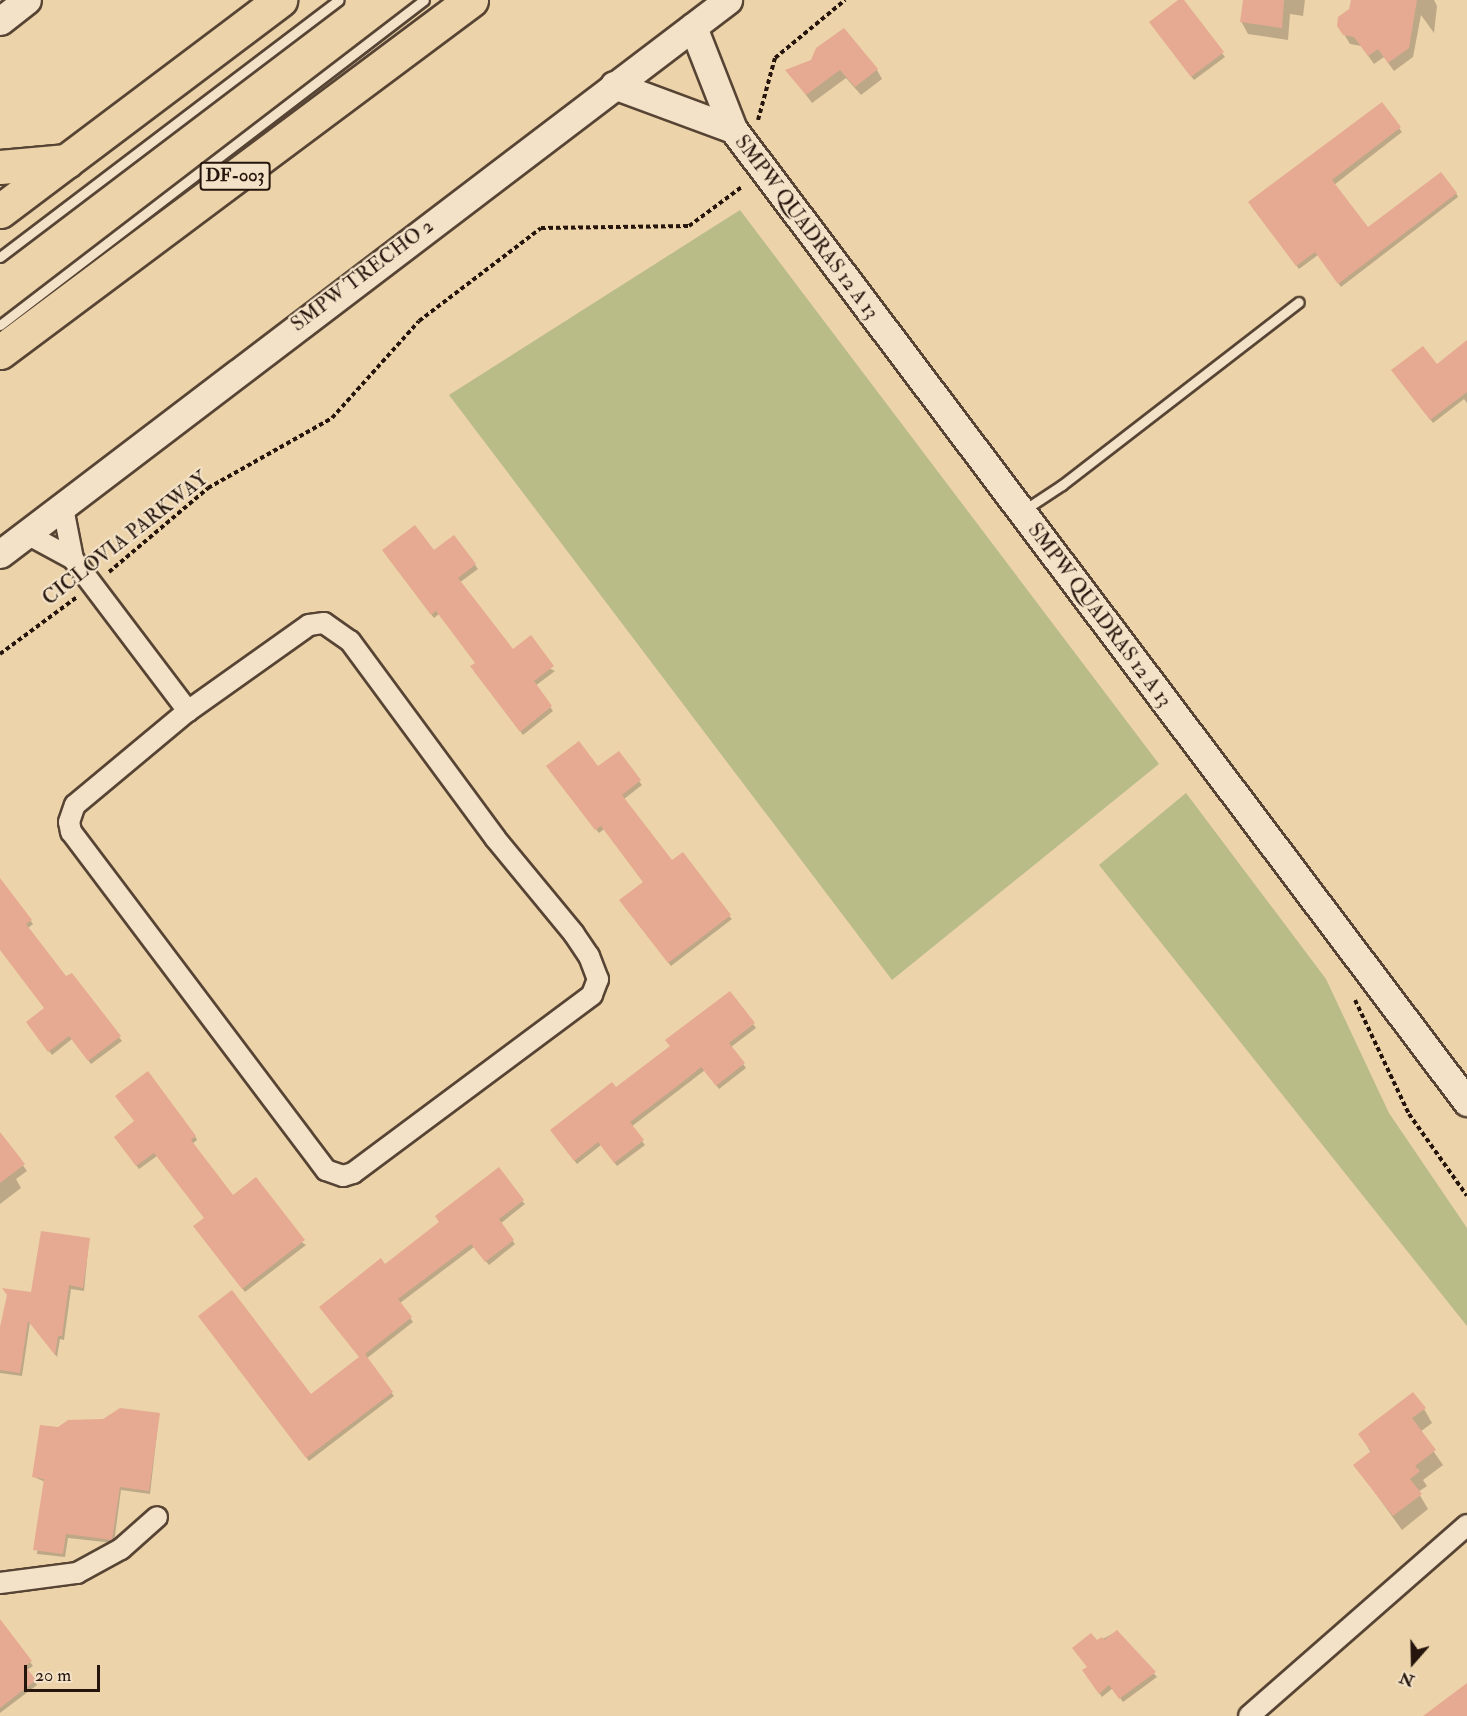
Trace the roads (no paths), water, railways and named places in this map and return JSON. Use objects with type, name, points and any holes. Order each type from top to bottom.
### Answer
[{"type":"highway","points":[[0,211],[72,160],[280,0]]},
{"type":"highway","name":"DF-003","points":[[0,352],[471,0]]},
{"type":"highway","points":[[0,167],[72,160]]},
{"type":"street","points":[[0,21],[27,0]]},
{"type":"street","name":"SMPW TRECHO 2","points":[[0,554],[728,0]]},
{"type":"street","name":"SMPW QUADRAS 12 A 13","points":[[693,27],[733,129],[1467,1102]]},
{"type":"street","name":"SMPW QUADRAS 12 A 13","points":[[614,85],[733,129]]},
{"type":"street","points":[[63,508],[73,559],[188,711]]},
{"type":"street","points":[[27,534],[73,559]]},
{"type":"street","points":[[324,623],[336,628],[350,640],[495,838],[574,934],[596,971],[595,990],[353,1173],[334,1175],[326,1170],[71,832],[70,812],[75,805],[188,711],[309,625],[324,623]]},
{"type":"street","points":[[0,1582],[77,1573],[122,1549],[157,1517]]},
{"type":"street","points":[[1249,1716],[1467,1525]]},
{"type":"lane","points":[[0,257],[339,0]]},
{"type":"lane","points":[[0,325],[423,0]]},
{"type":"lane","points":[[1022,512],[1062,485],[1299,302]]}]
